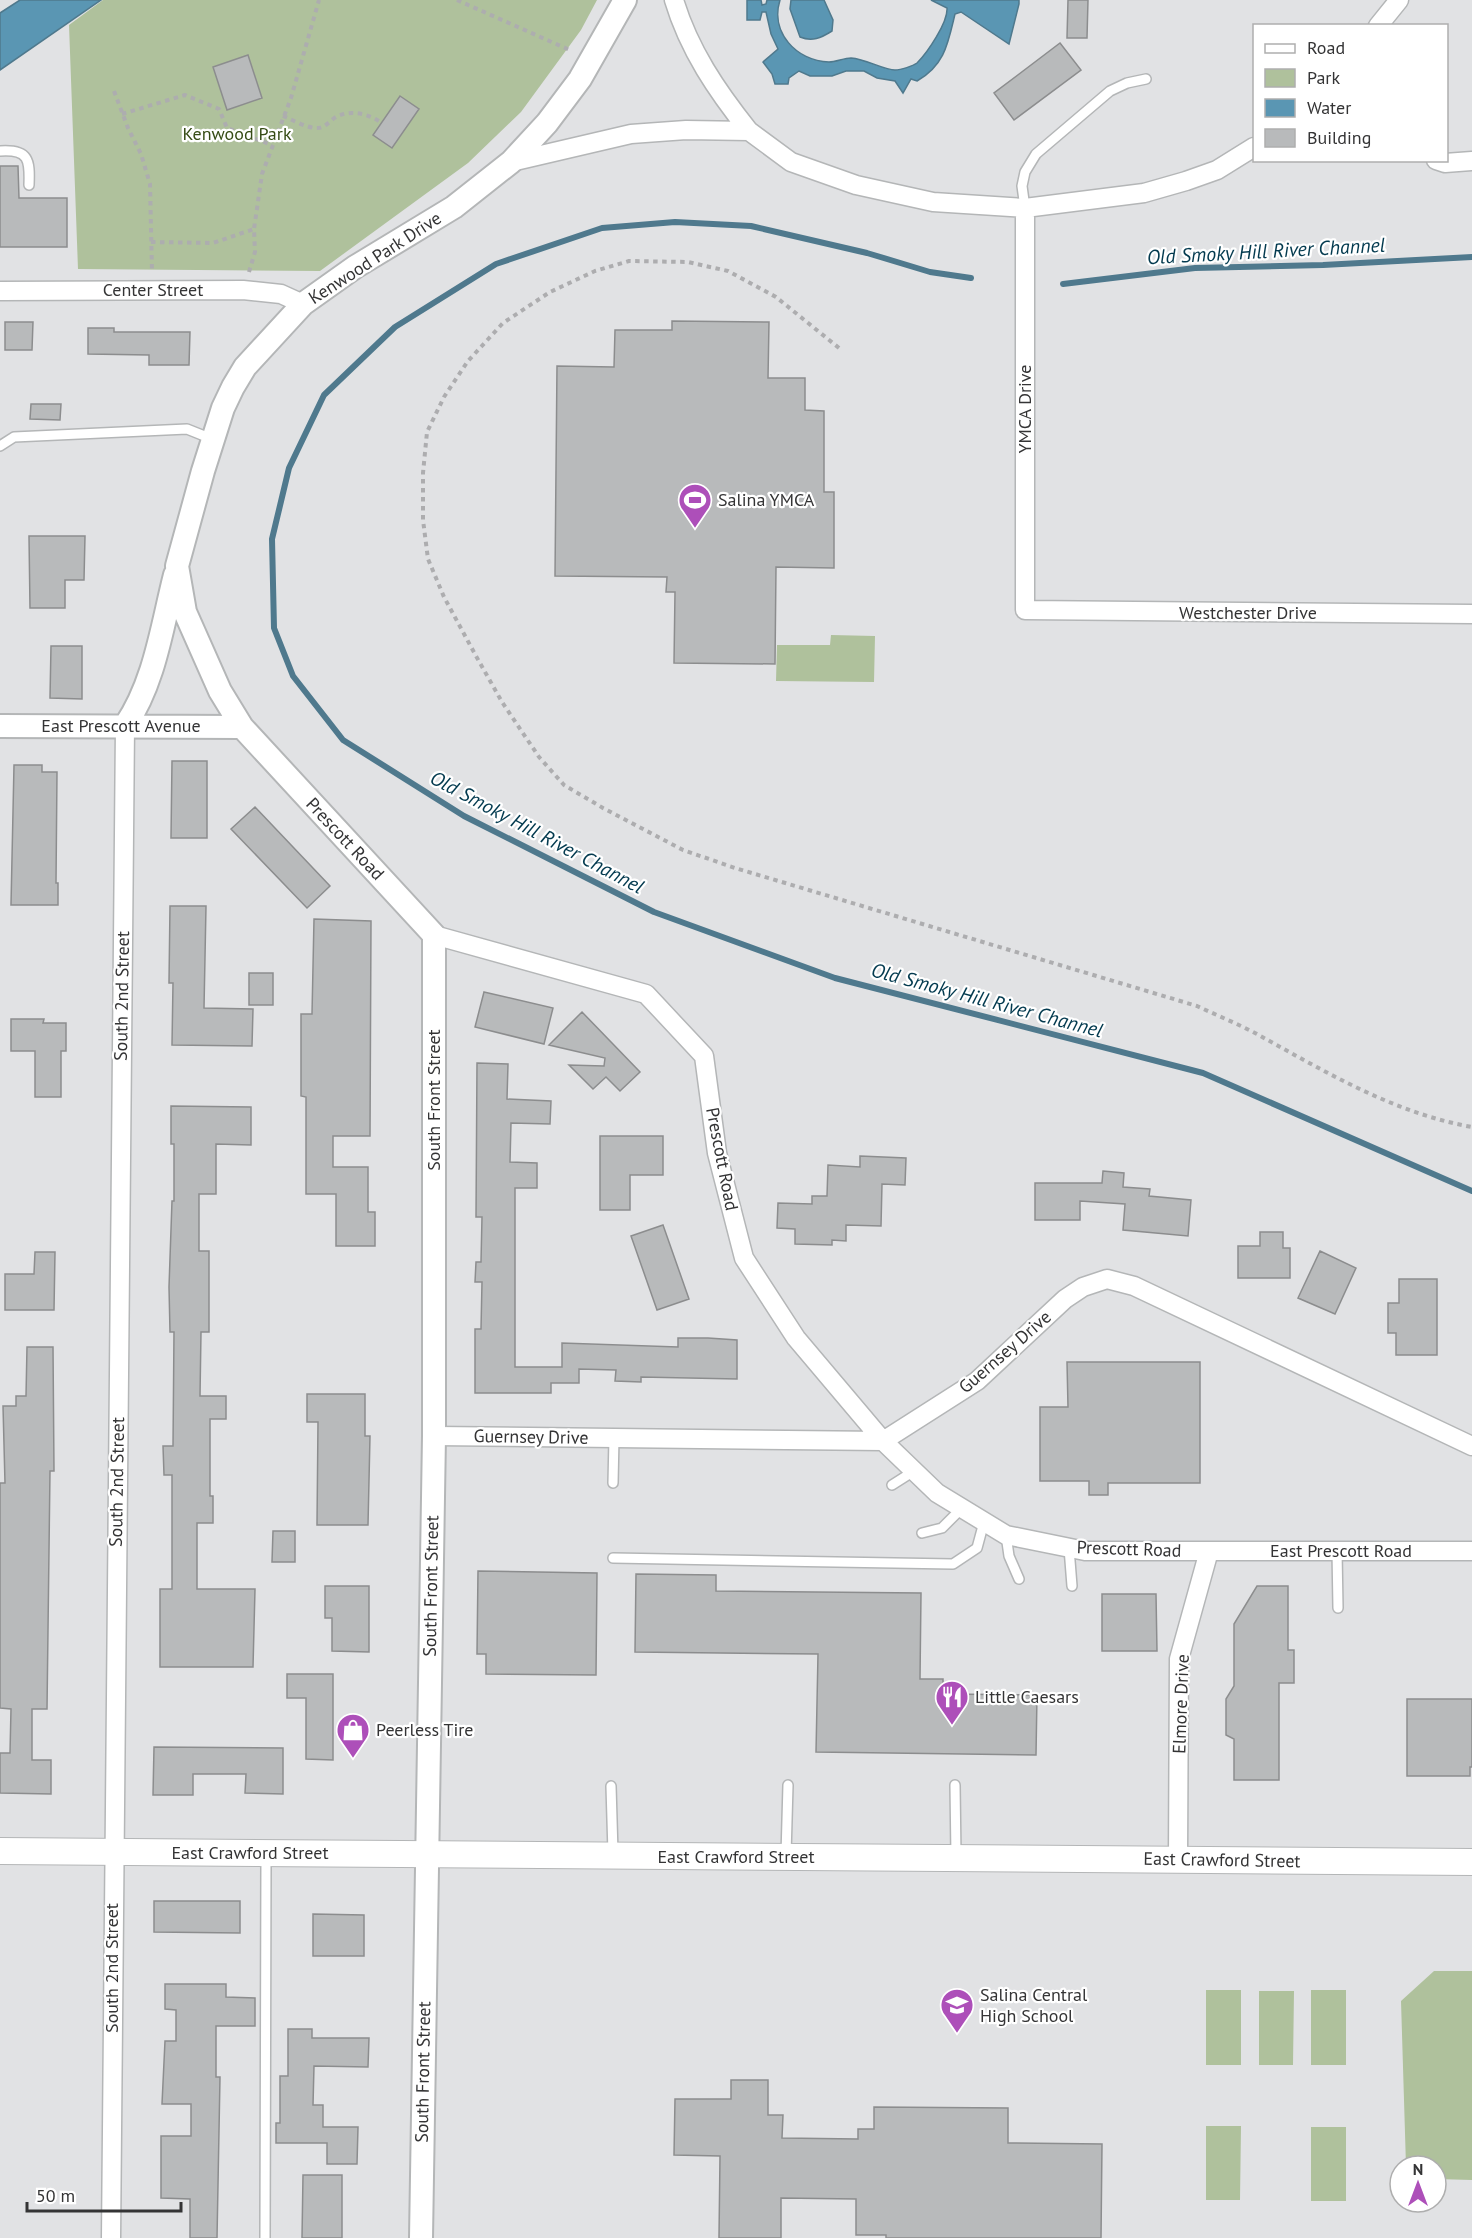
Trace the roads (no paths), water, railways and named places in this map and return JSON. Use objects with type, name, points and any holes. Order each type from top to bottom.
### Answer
[{"type":"main road","name":"East Crawford Street","points":[[0,1851],[1472,1862]]},
{"type":"street","name":"Kenwood Park Drive","points":[[125,726],[138,707],[147,685],[177,566],[223,408],[245,367],[303,304],[355,267],[454,207],[511,162],[547,123],[580,79],[626,0]]},
{"type":"street","points":[[674,0],[683,29],[704,67],[723,99],[749,131],[791,162],[856,185],[933,202],[1025,208],[1144,193],[1217,170],[1253,148]]},
{"type":"street","points":[[1380,24],[1400,0]]},
{"type":"street","points":[[511,162],[631,134],[686,130],[749,131]]},
{"type":"street","points":[[1442,162],[1472,161]]},
{"type":"street","name":"YMCA Drive","points":[[1025,208],[1025,610]]},
{"type":"street","name":"Center Street","points":[[0,291],[243,290],[281,294],[303,304]]},
{"type":"street","name":"Kenwood Park Drive","points":[[177,566],[185,612],[189,622],[220,691],[242,727]]},
{"type":"street","name":"Westchester Drive","points":[[1025,610],[1472,614]]},
{"type":"street","name":"East Prescott Avenue","points":[[0,726],[242,727]]},
{"type":"street","name":"South 2nd Street","points":[[111,2238],[125,726]]},
{"type":"street","name":"Prescott Road","points":[[242,727],[434,935],[646,994],[704,1056],[717,1153],[744,1258],[796,1338],[883,1441],[937,1493],[1006,1535],[1085,1551],[1209,1551]]},
{"type":"street","name":"South Front Street","points":[[421,2238],[434,1436],[434,935]]},
{"type":"street","name":"Guernsey Drive","points":[[434,1436],[883,1441],[977,1381],[1065,1299],[1083,1287],[1107,1279],[1134,1286],[1472,1446]]},
{"type":"street","name":"East Prescott Road","points":[[1209,1551],[1472,1551]]},
{"type":"street","name":"Elmore Drive","points":[[1178,1860],[1179,1659],[1209,1551]]},
{"type":"lane","points":[[1025,208],[1023,186],[1025,172],[1036,154],[1110,91],[1127,83],[1146,79]]},
{"type":"lane","points":[[0,151],[13,150],[24,155],[30,164],[29,185]]},
{"type":"lane","points":[[0,446],[14,437],[187,429],[213,439]]},
{"type":"lane","points":[[613,1483],[614,1438]]},
{"type":"lane","points":[[892,1485],[914,1471]]},
{"type":"lane","points":[[922,1533],[942,1528],[962,1508]]},
{"type":"lane","points":[[613,1558],[953,1564],[977,1548],[984,1522]]},
{"type":"lane","points":[[1006,1535],[1009,1556],[1019,1579]]},
{"type":"lane","points":[[1069,1548],[1072,1586]]},
{"type":"lane","points":[[1337,1551],[1338,1608]]},
{"type":"lane","points":[[786,1857],[788,1785]]},
{"type":"lane","points":[[955,1785],[956,1858]]},
{"type":"lane","points":[[611,1786],[613,1856]]},
{"type":"lane","points":[[265,2238],[266,1853]]},
{"type":"water","points":[[20,0],[101,0],[0,70],[0,13]]},
{"type":"water","points":[[747,0],[761,0],[762,5],[766,4],[767,0],[780,0],[778,12],[782,33],[788,43],[806,56],[829,62],[848,58],[857,59],[895,70],[917,63],[941,29],[947,8],[931,0],[1019,0],[1019,4],[1009,44],[961,12],[955,14],[944,52],[934,68],[917,81],[911,79],[903,93],[895,81],[877,78],[864,71],[846,71],[832,76],[810,76],[799,71],[789,78],[788,84],[775,84],[772,74],[763,62],[778,49],[771,34],[766,12],[762,12],[760,20],[747,20]]},
{"type":"water","points":[[791,0],[824,0],[833,20],[832,31],[816,38],[800,37],[790,9]]},
{"type":"waterway","name":"Old Smoky Hill River Channel","points":[[971,278],[930,272],[867,253],[751,226],[675,222],[602,228],[496,264],[395,327],[324,395],[289,468],[272,539],[274,628],[293,676],[343,740],[464,816],[654,912],[835,978],[1203,1073],[1472,1191]]},
{"type":"waterway","name":"Old Smoky Hill River Channel","points":[[1063,284],[1195,268],[1323,265],[1472,257]]},
{"type":"place","name":"Salina YMCA","points":[[695,529]]},
{"type":"place","name":"Little Caesars","points":[[952,1726]]},
{"type":"place","name":"Peerless Tire","points":[[353,1759]]},
{"type":"place","name":"Salina Central High School","points":[[957,2034]]},
{"type":"park label","name":"Kenwood Park","points":[[237,134]]}]
